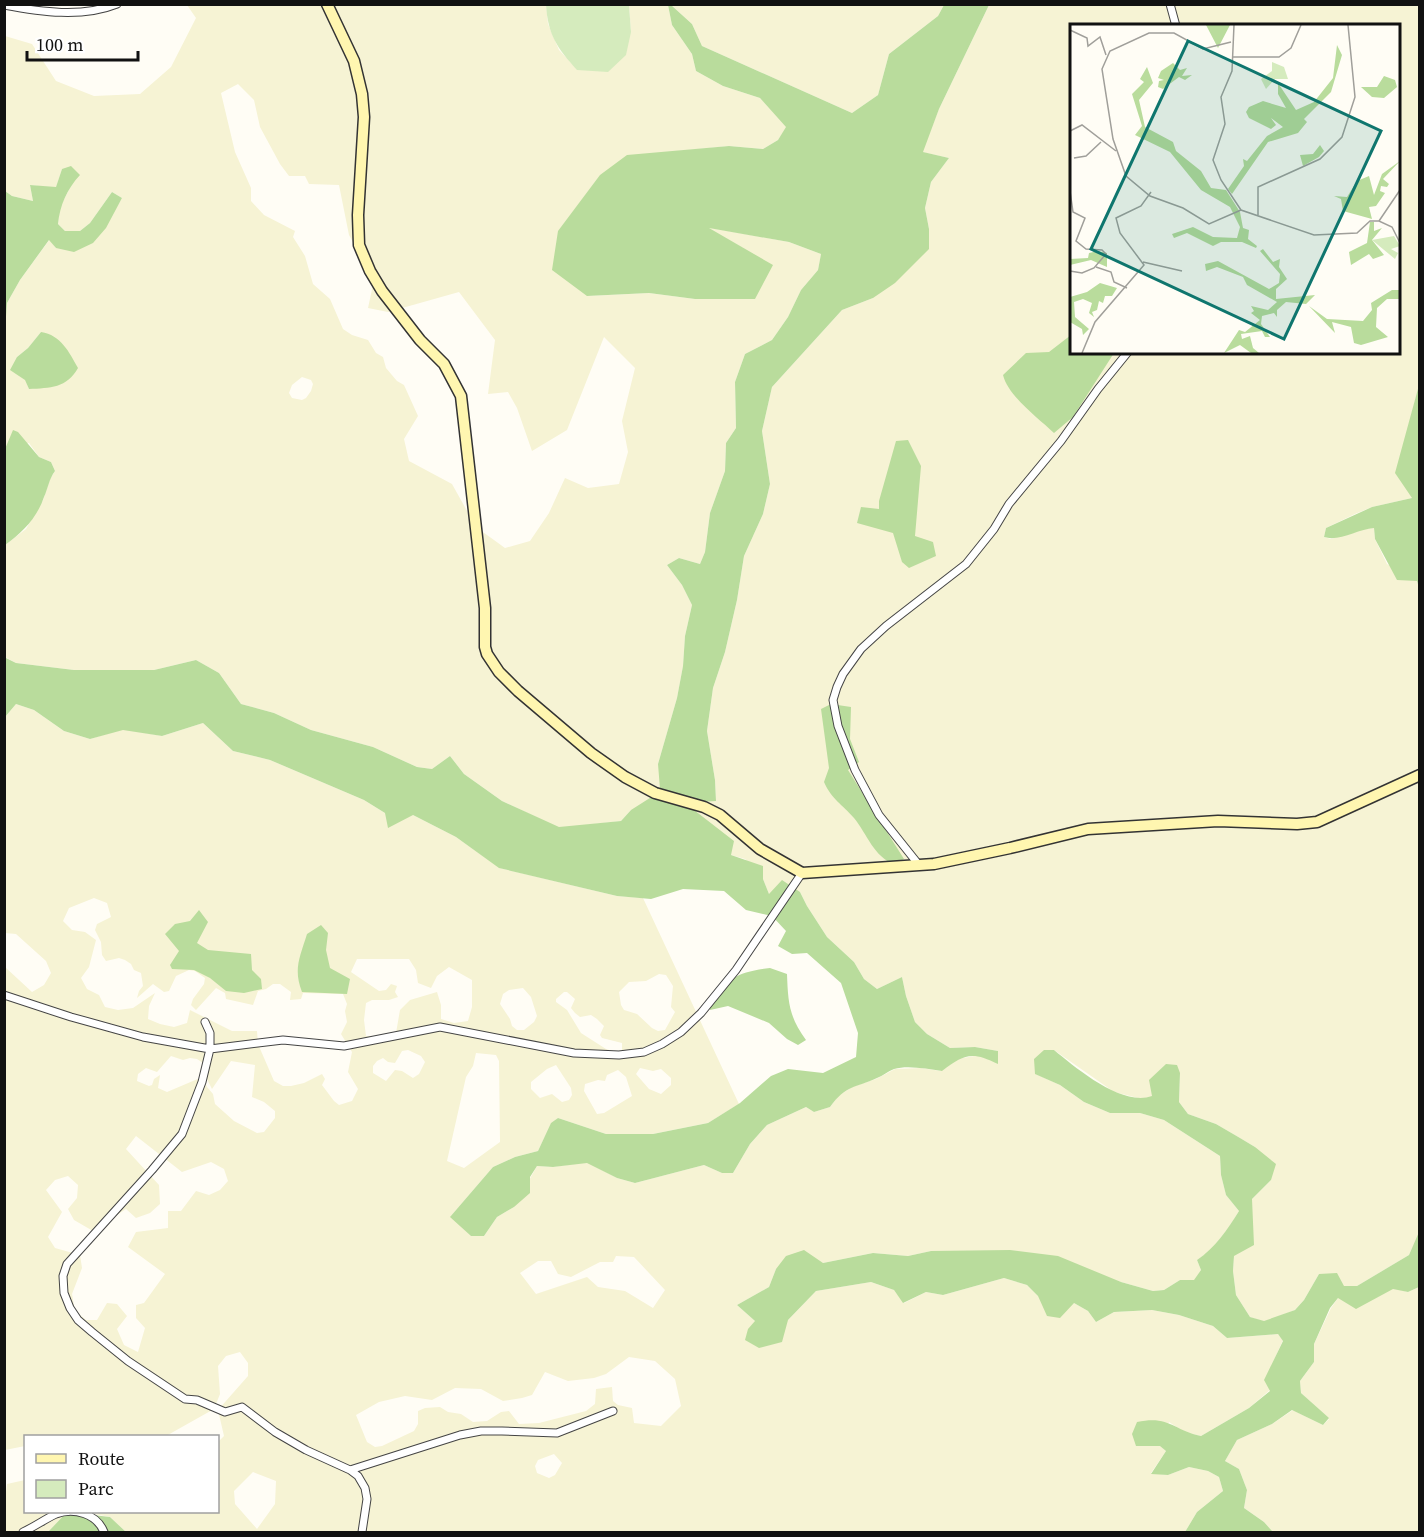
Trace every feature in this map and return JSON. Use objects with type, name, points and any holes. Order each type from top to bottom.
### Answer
[{"type":"street","points":[[4,5],[66,13],[89,11],[117,4]]},
{"type":"street","points":[[327,4],[354,61],[362,94],[364,117],[357,215],[359,245],[370,271],[387,298],[449,372],[461,396],[464,408],[485,608],[487,654],[499,672],[518,691],[591,753],[625,777],[655,793],[704,807],[720,815],[760,849],[802,873],[934,864],[1088,829],[1218,821],[1297,824],[1317,822],[1419,775]]},
{"type":"street","points":[[1170,4],[1175,24]]},
{"type":"street","points":[[919,865],[879,815],[855,770],[838,726],[833,700],[837,687],[843,674],[861,649],[886,626],[966,564],[994,529],[1009,504],[1061,441],[1126,354]]},
{"type":"street","points":[[4,995],[142,1037],[210,1049],[283,1040],[344,1046],[440,1028],[574,1053],[619,1055],[644,1052],[681,1032],[701,1013],[736,970],[802,873]]},
{"type":"street","points":[[205,1022],[210,1033],[210,1049],[202,1082],[182,1134],[66,1264],[63,1276],[64,1293],[78,1320],[128,1361],[185,1399],[197,1400],[225,1412],[242,1407],[275,1432],[358,1476],[365,1488],[367,1506],[362,1533]]},
{"type":"street","points":[[350,1470],[460,1435],[481,1431],[557,1433],[614,1411]]},
{"type":"street","points":[[23,1533],[56,1514],[64,1513]]},
{"type":"street","points":[[77,1513],[88,1515],[102,1526],[104,1533]]},
{"type":"shaded area","points":[[187,5],[546,5],[548,24],[559,50],[578,70],[631,32],[629,5],[668,5],[672,25],[692,54],[696,71],[723,86],[760,98],[787,127],[778,140],[763,149],[729,146],[669,152],[588,296],[649,293],[695,299],[755,299],[743,248],[706,227],[789,242],[821,254],[818,270],[801,290],[788,317],[772,340],[745,354],[735,382],[736,428],[726,443],[725,471],[710,513],[705,552],[700,564],[679,558],[667,565],[682,585],[692,605],[685,636],[683,666],[677,698],[658,764],[716,801],[707,731],[713,688],[725,652],[744,556],[763,514],[770,484],[762,431],[772,387],[842,310],[873,298],[929,229],[925,208],[931,182],[949,158],[922,152],[939,109],[989,5],[1419,5],[1419,385],[1408,428],[1412,498],[1372,507],[1355,514],[1326,528],[1324,537],[1331,539],[1374,528],[1375,539],[1387,564],[1417,581],[1419,588],[1420,1232],[1409,1255],[1357,1286],[1343,1286],[1319,1274],[1304,1300],[1295,1310],[1264,1322],[1250,1317],[1236,1295],[1233,1271],[1234,1256],[1252,1199],[1271,1180],[1255,1147],[1216,1124],[1188,1114],[1179,1102],[1180,1073],[1152,1097],[1142,1099],[1114,1092],[1054,1050],[1036,1074],[1060,1085],[1084,1102],[1110,1113],[1140,1113],[1164,1120],[1220,1156],[1221,1175],[1226,1195],[1239,1211],[1210,1251],[1197,1260],[1201,1270],[1194,1281],[1180,1280],[1164,1290],[1153,1291],[1121,1282],[931,1251],[908,1256],[873,1253],[776,1269],[769,1287],[737,1305],[755,1321],[788,1320],[816,1291],[871,1282],[894,1290],[904,1303],[926,1292],[943,1295],[1004,1278],[1027,1285],[1038,1296],[1074,1303],[1088,1311],[1096,1322],[1114,1312],[1152,1310],[1179,1315],[1213,1326],[1227,1338],[1278,1334],[1283,1340],[1265,1380],[1270,1390],[1249,1408],[1201,1436],[1184,1432],[1169,1422],[1161,1446],[1166,1451],[1151,1473],[1168,1475],[1189,1467],[1208,1471],[1219,1477],[1223,1491],[1197,1512],[1185,1532],[126,1532],[110,1517],[88,1513],[219,1513],[219,1441],[224,1436],[218,1410],[248,1376],[248,1363],[240,1352],[226,1356],[218,1366],[220,1394],[214,1409],[168,1435],[24,1435],[24,1446],[5,1450],[5,967],[32,992],[44,985],[51,973],[46,961],[16,934],[5,933],[5,717],[16,704],[34,710],[64,731],[90,739],[123,729],[162,736],[203,723],[233,751],[270,760],[364,800],[385,813],[413,815],[456,837],[500,868],[617,896],[643,898],[739,1104],[708,1123],[653,1134],[606,1134],[558,1118],[551,1124],[538,1151],[515,1157],[493,1167],[451,1216],[471,1236],[484,1236],[497,1217],[514,1207],[537,1166],[553,1167],[587,1162],[617,1178],[635,1183],[704,1165],[722,1173],[733,1173],[750,1144],[767,1125],[806,1107],[814,1112],[830,1107],[839,1095],[854,1086],[876,1079],[895,1069],[921,1068],[941,1071],[957,1059],[980,1055],[998,1063],[998,1051],[975,1047],[950,1048],[927,1034],[915,1022],[902,977],[877,989],[864,979],[854,962],[827,937],[800,892],[769,894],[763,879],[745,859],[731,855],[631,810],[621,821],[559,828],[502,801],[464,774],[450,756],[432,769],[417,767],[373,747],[311,730],[274,713],[241,704],[219,673],[196,660],[154,670],[74,670],[16,663],[5,657],[5,545],[26,529],[43,500],[55,471],[51,462],[39,457],[29,443],[5,449],[4,330],[7,303],[20,280],[50,239],[56,248],[113,213],[122,198],[112,192],[90,223],[80,231],[65,231],[58,224],[60,207],[73,182],[62,169],[56,188],[30,185],[33,201],[12,196],[5,191],[5,36],[32,44],[56,81],[94,96],[140,94],[171,67],[196,18]],"holes":[[[238,84],[254,100],[260,127],[289,176],[305,176],[309,184],[339,185],[349,235],[374,280],[368,308],[388,312],[459,292],[495,340],[488,394],[508,392],[517,408],[532,451],[567,430],[604,337],[635,368],[622,421],[628,452],[619,484],[588,488],[565,478],[549,513],[530,541],[505,548],[476,527],[452,484],[409,461],[404,439],[418,416],[404,385],[397,381],[386,368],[383,357],[376,353],[368,340],[352,335],[343,329],[330,299],[313,284],[305,256],[293,237],[295,231],[264,215],[251,201],[251,188],[235,152],[221,93]],[[41,332],[29,389],[17,357],[28,348]],[[302,377],[311,380],[313,384],[311,391],[302,400],[292,398],[289,393],[292,385]],[[94,898],[107,903],[111,917],[97,924],[95,930],[101,942],[102,955],[106,961],[119,958],[125,960],[134,970],[141,973],[143,986],[137,998],[153,984],[164,992],[169,991],[176,976],[189,970],[205,978],[204,984],[191,1005],[196,1010],[216,988],[225,993],[226,999],[253,1005],[258,991],[273,984],[280,984],[291,992],[290,1000],[301,999],[303,993],[343,994],[347,1004],[345,1011],[347,1022],[341,1034],[352,1052],[348,1072],[358,1089],[352,1101],[339,1105],[334,1101],[322,1085],[325,1079],[322,1074],[304,1083],[291,1086],[283,1086],[274,1081],[258,1044],[257,1031],[232,1031],[190,1010],[187,1023],[174,1027],[160,1024],[148,1019],[149,1006],[155,993],[133,1008],[118,1010],[105,1007],[99,995],[87,989],[81,978],[89,967],[96,940],[85,932],[72,930],[63,921],[69,908]],[[357,959],[409,959],[416,970],[418,983],[431,988],[437,976],[449,967],[472,980],[472,1007],[468,1021],[454,1023],[441,1019],[441,1005],[437,992],[410,1000],[400,1010],[396,1033],[379,1037],[366,1036],[364,1020],[366,1003],[372,1000],[389,1000],[398,997],[395,992],[397,986],[391,984],[386,990],[379,991],[351,972]],[[659,974],[666,975],[673,986],[671,1007],[675,1012],[665,1030],[658,1031],[637,1014],[624,1010],[619,992],[629,982],[646,981]],[[523,988],[531,997],[537,1016],[534,1022],[524,1030],[517,1030],[512,1026],[500,1004],[503,994],[509,990]],[[564,992],[575,999],[571,1008],[575,1013],[580,1017],[591,1015],[597,1019],[604,1026],[600,1035],[602,1038],[622,1043],[622,1050],[616,1052],[606,1049],[581,1033],[567,1010],[556,1002],[556,999]],[[408,1050],[421,1056],[425,1062],[419,1074],[413,1078],[402,1071],[395,1070],[386,1081],[373,1073],[373,1066],[383,1058],[395,1063],[402,1051]],[[476,1053],[496,1055],[499,1061],[500,1142],[464,1168],[447,1161],[466,1077],[473,1066]],[[171,1056],[183,1060],[197,1059],[203,1063],[212,1089],[231,1061],[255,1065],[252,1097],[264,1102],[275,1111],[275,1118],[264,1132],[257,1133],[234,1121],[215,1104],[213,1094],[203,1078],[167,1092],[158,1088],[160,1075],[149,1086],[137,1081],[138,1074],[146,1068],[157,1072]],[[556,1065],[571,1088],[572,1095],[569,1100],[562,1102],[552,1094],[540,1098],[531,1089],[531,1082]],[[640,1068],[653,1071],[661,1069],[671,1078],[671,1085],[661,1094],[649,1089],[636,1074]],[[618,1070],[626,1077],[632,1096],[604,1113],[597,1114],[584,1091],[585,1084],[598,1080],[605,1081],[607,1075]],[[136,1136],[182,1172],[211,1162],[224,1169],[228,1181],[220,1190],[209,1195],[196,1191],[181,1211],[168,1211],[168,1228],[136,1232],[128,1247],[165,1274],[144,1303],[136,1305],[136,1318],[145,1328],[138,1352],[124,1345],[117,1329],[127,1316],[117,1304],[107,1303],[97,1320],[86,1320],[75,1311],[72,1294],[82,1268],[80,1255],[55,1248],[48,1237],[62,1212],[46,1190],[55,1180],[68,1176],[78,1185],[77,1198],[68,1209],[74,1220],[93,1231],[126,1209],[136,1218],[150,1213],[160,1204],[159,1185],[126,1149]],[[616,1256],[634,1257],[665,1290],[653,1308],[625,1291],[598,1287],[587,1277],[536,1294],[520,1273],[538,1261],[551,1261],[558,1274],[571,1277],[600,1262],[613,1262]],[[629,1357],[655,1361],[675,1379],[681,1406],[661,1426],[634,1423],[632,1408],[618,1405],[613,1401],[612,1387],[596,1389],[595,1404],[586,1411],[539,1423],[519,1424],[509,1411],[501,1412],[487,1421],[473,1422],[461,1414],[448,1412],[440,1407],[425,1408],[418,1411],[418,1424],[414,1431],[375,1447],[367,1442],[356,1415],[379,1402],[405,1396],[432,1400],[455,1388],[481,1389],[503,1401],[522,1398],[532,1395],[545,1372],[568,1381],[606,1374]],[[554,1454],[562,1463],[555,1475],[549,1478],[537,1473],[535,1466],[538,1460]],[[253,1472],[276,1481],[275,1504],[257,1529],[235,1504],[234,1491]]]},
{"type":"shaded area","points":[[671,5],[944,5],[938,16],[889,54],[878,95],[852,113],[702,46],[692,24]]},
{"type":"shaded area","points":[[1419,1287],[1419,1532],[1273,1532],[1264,1522],[1244,1508],[1247,1490],[1239,1469],[1225,1461],[1237,1440],[1272,1424],[1293,1410],[1323,1425],[1329,1419],[1301,1393],[1300,1381],[1314,1362],[1314,1344],[1331,1308],[1338,1298],[1377,1297],[1393,1288],[1408,1292]]},
{"type":"shaded area","points":[[24,1480],[24,1513],[66,1513],[48,1532],[5,1532],[7,1484]]},
{"type":"green space","points":[[546,5],[629,5],[631,32],[626,55],[608,72],[577,70],[564,55],[551,33]]},
{"type":"green space","points":[[668,5],[671,5],[692,24],[702,46],[852,113],[878,95],[889,54],[938,16],[944,5],[989,5],[939,109],[923,152],[949,158],[931,182],[925,208],[929,229],[929,249],[895,283],[873,298],[842,310],[772,387],[762,431],[770,484],[763,514],[744,556],[725,652],[713,688],[707,731],[716,801],[700,802],[660,789],[658,764],[677,698],[683,666],[685,636],[692,605],[682,585],[667,565],[679,558],[700,564],[705,552],[710,513],[725,471],[726,443],[736,428],[735,382],[745,354],[772,340],[788,317],[801,290],[818,270],[821,254],[789,242],[709,228],[773,265],[755,299],[695,299],[649,293],[587,296],[552,270],[558,231],[600,175],[627,155],[729,146],[763,149],[778,140],[786,127],[760,98],[723,86],[696,71],[692,54],[672,25]]},
{"type":"green space","points":[[71,166],[80,175],[68,192],[60,210],[58,224],[65,231],[80,231],[90,223],[112,192],[122,198],[106,228],[93,243],[74,252],[56,248],[49,240],[20,280],[7,303],[5,330],[5,191],[12,196],[33,201],[30,185],[56,187],[62,169]]},
{"type":"green space","points":[[41,332],[59,340],[68,350],[78,368],[69,380],[57,386],[29,389],[25,380],[10,370],[17,357]]},
{"type":"green space","points":[[1070,336],[1070,354],[1113,354],[1073,417],[1054,433],[1017,399],[1003,375],[1026,353],[1049,352]]},
{"type":"green space","points":[[1419,385],[1419,588],[1417,581],[1397,580],[1375,539],[1374,528],[1342,537],[1324,537],[1326,528],[1372,507],[1412,498],[1395,473]]},
{"type":"green space","points":[[13,430],[18,432],[39,457],[51,462],[55,471],[33,518],[5,545],[5,449]]},
{"type":"green space","points":[[908,440],[921,466],[915,536],[933,542],[936,556],[909,568],[902,562],[893,533],[857,523],[861,507],[879,509],[879,501],[896,441]]},
{"type":"green space","points":[[4,657],[16,663],[74,670],[154,670],[196,660],[219,673],[241,704],[274,713],[311,730],[373,747],[417,767],[432,769],[450,756],[464,774],[502,801],[559,827],[621,821],[631,810],[653,796],[694,810],[734,841],[731,855],[763,866],[763,879],[769,894],[782,880],[800,892],[827,937],[854,962],[864,979],[877,989],[902,977],[915,1022],[927,1034],[950,1048],[975,1047],[998,1051],[998,1064],[981,1057],[969,1056],[956,1061],[942,1071],[911,1067],[892,1070],[851,1088],[830,1107],[814,1112],[806,1107],[767,1125],[750,1144],[733,1173],[722,1173],[704,1165],[635,1183],[617,1178],[587,1163],[553,1167],[537,1166],[530,1177],[530,1193],[514,1207],[497,1217],[484,1236],[471,1236],[450,1217],[493,1167],[515,1157],[538,1151],[551,1123],[558,1118],[606,1134],[653,1134],[708,1123],[740,1103],[771,1076],[788,1069],[823,1073],[856,1057],[858,1033],[841,983],[807,953],[792,954],[778,946],[786,931],[772,916],[746,910],[724,891],[683,889],[651,899],[617,896],[499,868],[456,837],[413,815],[388,828],[385,813],[364,800],[270,760],[233,751],[203,723],[162,736],[123,730],[90,739],[64,731],[34,710],[16,704],[5,717]]},
{"type":"green space","points":[[831,704],[851,707],[850,739],[859,762],[848,770],[904,859],[894,864],[876,851],[854,818],[834,798],[824,782],[829,768],[821,709]]},
{"type":"green space","points":[[199,910],[208,922],[197,943],[208,950],[251,954],[252,970],[261,979],[262,989],[244,993],[226,991],[210,978],[194,970],[172,969],[170,965],[179,951],[165,934],[175,924],[190,921]]},
{"type":"green space","points":[[321,925],[328,933],[326,950],[330,968],[350,979],[347,994],[302,992],[298,976],[300,956],[307,934]]},
{"type":"green space","points":[[770,968],[787,974],[790,1009],[806,1040],[798,1045],[787,1039],[769,1023],[728,1006],[710,1010],[707,1004],[727,982],[741,974]]},
{"type":"green space","points":[[1044,1050],[1054,1050],[1100,1084],[1114,1091],[1140,1098],[1152,1096],[1149,1080],[1166,1064],[1177,1065],[1180,1073],[1179,1102],[1188,1114],[1216,1124],[1255,1147],[1276,1164],[1271,1180],[1252,1199],[1254,1245],[1234,1256],[1236,1295],[1250,1317],[1264,1321],[1295,1310],[1304,1300],[1319,1274],[1337,1273],[1344,1286],[1357,1286],[1409,1255],[1419,1232],[1419,1287],[1408,1292],[1393,1289],[1356,1309],[1338,1298],[1330,1308],[1314,1344],[1314,1362],[1300,1381],[1301,1393],[1329,1418],[1323,1425],[1292,1410],[1272,1424],[1237,1440],[1225,1461],[1239,1469],[1247,1490],[1244,1508],[1264,1522],[1273,1532],[1185,1532],[1197,1512],[1223,1491],[1219,1477],[1208,1471],[1189,1467],[1168,1475],[1151,1474],[1166,1451],[1160,1446],[1136,1446],[1132,1434],[1137,1422],[1157,1420],[1201,1436],[1249,1408],[1270,1391],[1264,1380],[1283,1341],[1278,1334],[1227,1338],[1213,1326],[1179,1315],[1152,1310],[1114,1312],[1096,1322],[1088,1311],[1074,1303],[1060,1318],[1047,1316],[1038,1296],[1027,1285],[1004,1278],[943,1295],[926,1292],[903,1303],[894,1290],[871,1282],[816,1291],[788,1320],[782,1342],[759,1348],[745,1340],[748,1329],[755,1321],[737,1305],[769,1287],[776,1269],[786,1256],[804,1250],[823,1263],[873,1253],[908,1256],[931,1251],[1010,1250],[1058,1256],[1121,1282],[1153,1291],[1164,1290],[1180,1280],[1194,1280],[1201,1270],[1197,1260],[1215,1244],[1239,1211],[1226,1195],[1221,1175],[1220,1156],[1164,1120],[1140,1113],[1110,1113],[1084,1102],[1060,1085],[1035,1074],[1034,1059]]},
{"type":"green space","points":[[66,1513],[76,1513],[110,1517],[126,1532],[48,1532]]}]
